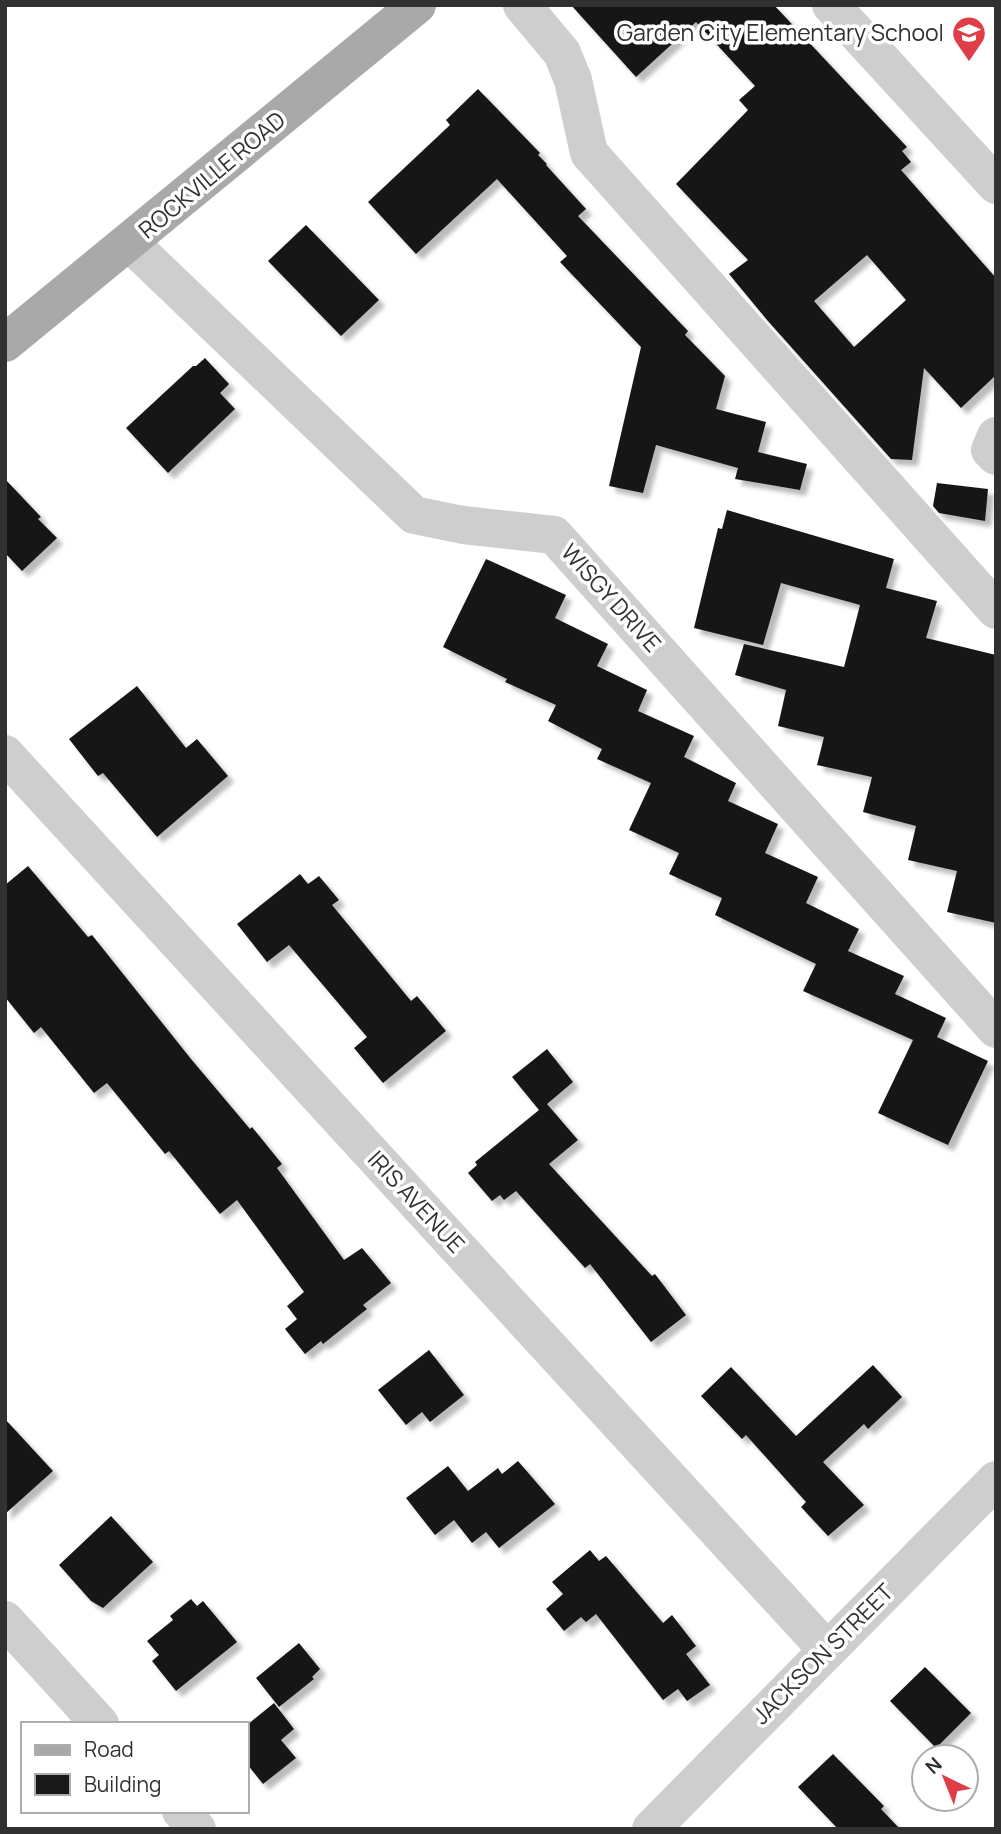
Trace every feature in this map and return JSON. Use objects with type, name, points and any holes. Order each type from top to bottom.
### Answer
[{"type":"main road","name":"ROCKVILLE ROAD","points":[[5,343],[417,5]]},
{"type":"street","points":[[522,5],[562,53],[573,80],[589,153],[996,610]]},
{"type":"street","points":[[831,5],[996,185]]},
{"type":"street","name":"WISGY DRIVE","points":[[130,243],[414,515],[463,525],[554,535],[996,1029]]},
{"type":"street","points":[[996,436],[990,450],[996,456]]},
{"type":"street","name":"IRIS AVENUE","points":[[5,754],[827,1650]]},
{"type":"street","name":"JACKSON STREET","points":[[651,1829],[996,1480]]},
{"type":"street","points":[[5,1620],[98,1722]]},
{"type":"street","points":[[183,1813],[197,1829]]},
{"type":"building","points":[[571,5],[774,5],[907,147],[902,151],[911,162],[901,170],[996,278],[996,375],[961,408],[924,368],[912,460],[891,459],[767,320],[729,274],[748,260],[676,184],[748,110],[739,100],[755,86],[696,22],[636,77]],"holes":[[[867,255],[906,300],[854,347],[814,301]]]},
{"type":"building","points":[[478,89],[540,153],[538,155],[546,165],[586,209],[578,216],[688,331],[685,335],[725,376],[716,409],[766,422],[758,452],[807,464],[800,490],[735,479],[738,468],[656,445],[643,493],[609,486],[641,347],[560,262],[567,256],[497,179],[416,254],[368,202],[450,125],[446,120]]},
{"type":"building","points":[[306,225],[379,300],[341,336],[268,261]]},
{"type":"building","points":[[205,358],[229,384],[220,393],[235,409],[168,473],[126,428]]},
{"type":"building","points":[[5,479],[57,538],[22,571],[5,553]]},
{"type":"building","points":[[937,483],[988,489],[985,521],[939,513],[933,506]]},
{"type":"building","points":[[727,510],[894,559],[886,588],[937,601],[926,638],[996,655],[996,923],[947,912],[957,871],[908,860],[916,826],[863,812],[872,777],[817,765],[824,737],[778,726],[786,690],[735,675],[744,644],[844,667],[860,605],[781,583],[763,645],[694,628],[718,528],[722,529]]},
{"type":"building","points":[[486,559],[566,595],[555,618],[608,644],[597,666],[647,690],[638,711],[694,736],[684,757],[736,783],[728,801],[778,824],[765,853],[818,877],[806,903],[859,929],[848,951],[904,976],[895,994],[946,1018],[937,1037],[988,1061],[948,1145],[878,1113],[913,1040],[803,991],[816,964],[715,915],[722,898],[669,874],[679,853],[629,830],[651,783],[597,759],[602,749],[548,721],[556,705],[505,682],[507,679],[443,647]]},
{"type":"building","points":[[137,686],[186,748],[197,739],[228,776],[157,837],[103,773],[98,776],[69,739]]},
{"type":"building","points":[[28,866],[88,937],[92,935],[191,1059],[282,1164],[277,1168],[344,1260],[362,1248],[391,1283],[363,1305],[367,1309],[323,1344],[321,1341],[305,1354],[285,1329],[297,1319],[287,1306],[304,1292],[237,1200],[220,1214],[169,1151],[165,1154],[107,1083],[94,1093],[41,1027],[34,1033],[5,997],[5,885]]},
{"type":"building","points":[[300,874],[308,884],[319,876],[339,900],[332,905],[411,1001],[417,996],[446,1031],[383,1083],[354,1048],[367,1037],[289,945],[267,962],[237,924]]},
{"type":"building","points":[[547,1049],[573,1082],[547,1104],[578,1140],[549,1164],[652,1276],[655,1274],[686,1315],[651,1342],[590,1264],[585,1268],[516,1191],[504,1200],[500,1195],[492,1201],[468,1173],[477,1165],[475,1162],[539,1110],[512,1077]]},
{"type":"building","points":[[429,1350],[464,1395],[430,1422],[422,1412],[406,1425],[378,1390]]},
{"type":"building","points":[[873,1365],[902,1397],[868,1429],[864,1424],[823,1462],[864,1505],[828,1536],[801,1507],[806,1502],[746,1435],[742,1439],[701,1396],[731,1367],[796,1436]]},
{"type":"building","points":[[5,1419],[53,1471],[5,1514]]},
{"type":"building","points":[[518,1461],[555,1504],[499,1548],[486,1532],[472,1543],[454,1520],[435,1535],[406,1498],[448,1466],[468,1491],[498,1468],[502,1474]]},
{"type":"building","points":[[111,1516],[153,1562],[103,1608],[91,1601],[59,1565]]},
{"type":"building","points":[[590,1550],[599,1561],[606,1556],[663,1623],[672,1615],[696,1646],[686,1654],[710,1685],[687,1701],[678,1689],[663,1700],[596,1614],[586,1622],[581,1617],[564,1631],[546,1609],[563,1594],[552,1582]]},
{"type":"building","points":[[191,1599],[197,1606],[203,1601],[237,1642],[176,1691],[152,1661],[159,1655],[147,1641],[173,1620],[170,1616]]},
{"type":"building","points":[[299,1643],[320,1669],[312,1677],[314,1679],[279,1707],[256,1678]]},
{"type":"building","points":[[925,1667],[971,1713],[941,1743],[931,1743],[890,1701]]},
{"type":"building","points":[[274,1703],[294,1729],[281,1740],[296,1758],[263,1784],[248,1765],[248,1724]]},
{"type":"building","points":[[833,1754],[884,1806],[881,1809],[900,1829],[838,1829],[798,1787]]},
{"type":"place","name":"Garden City Elementary School","points":[[969,63]]}]
